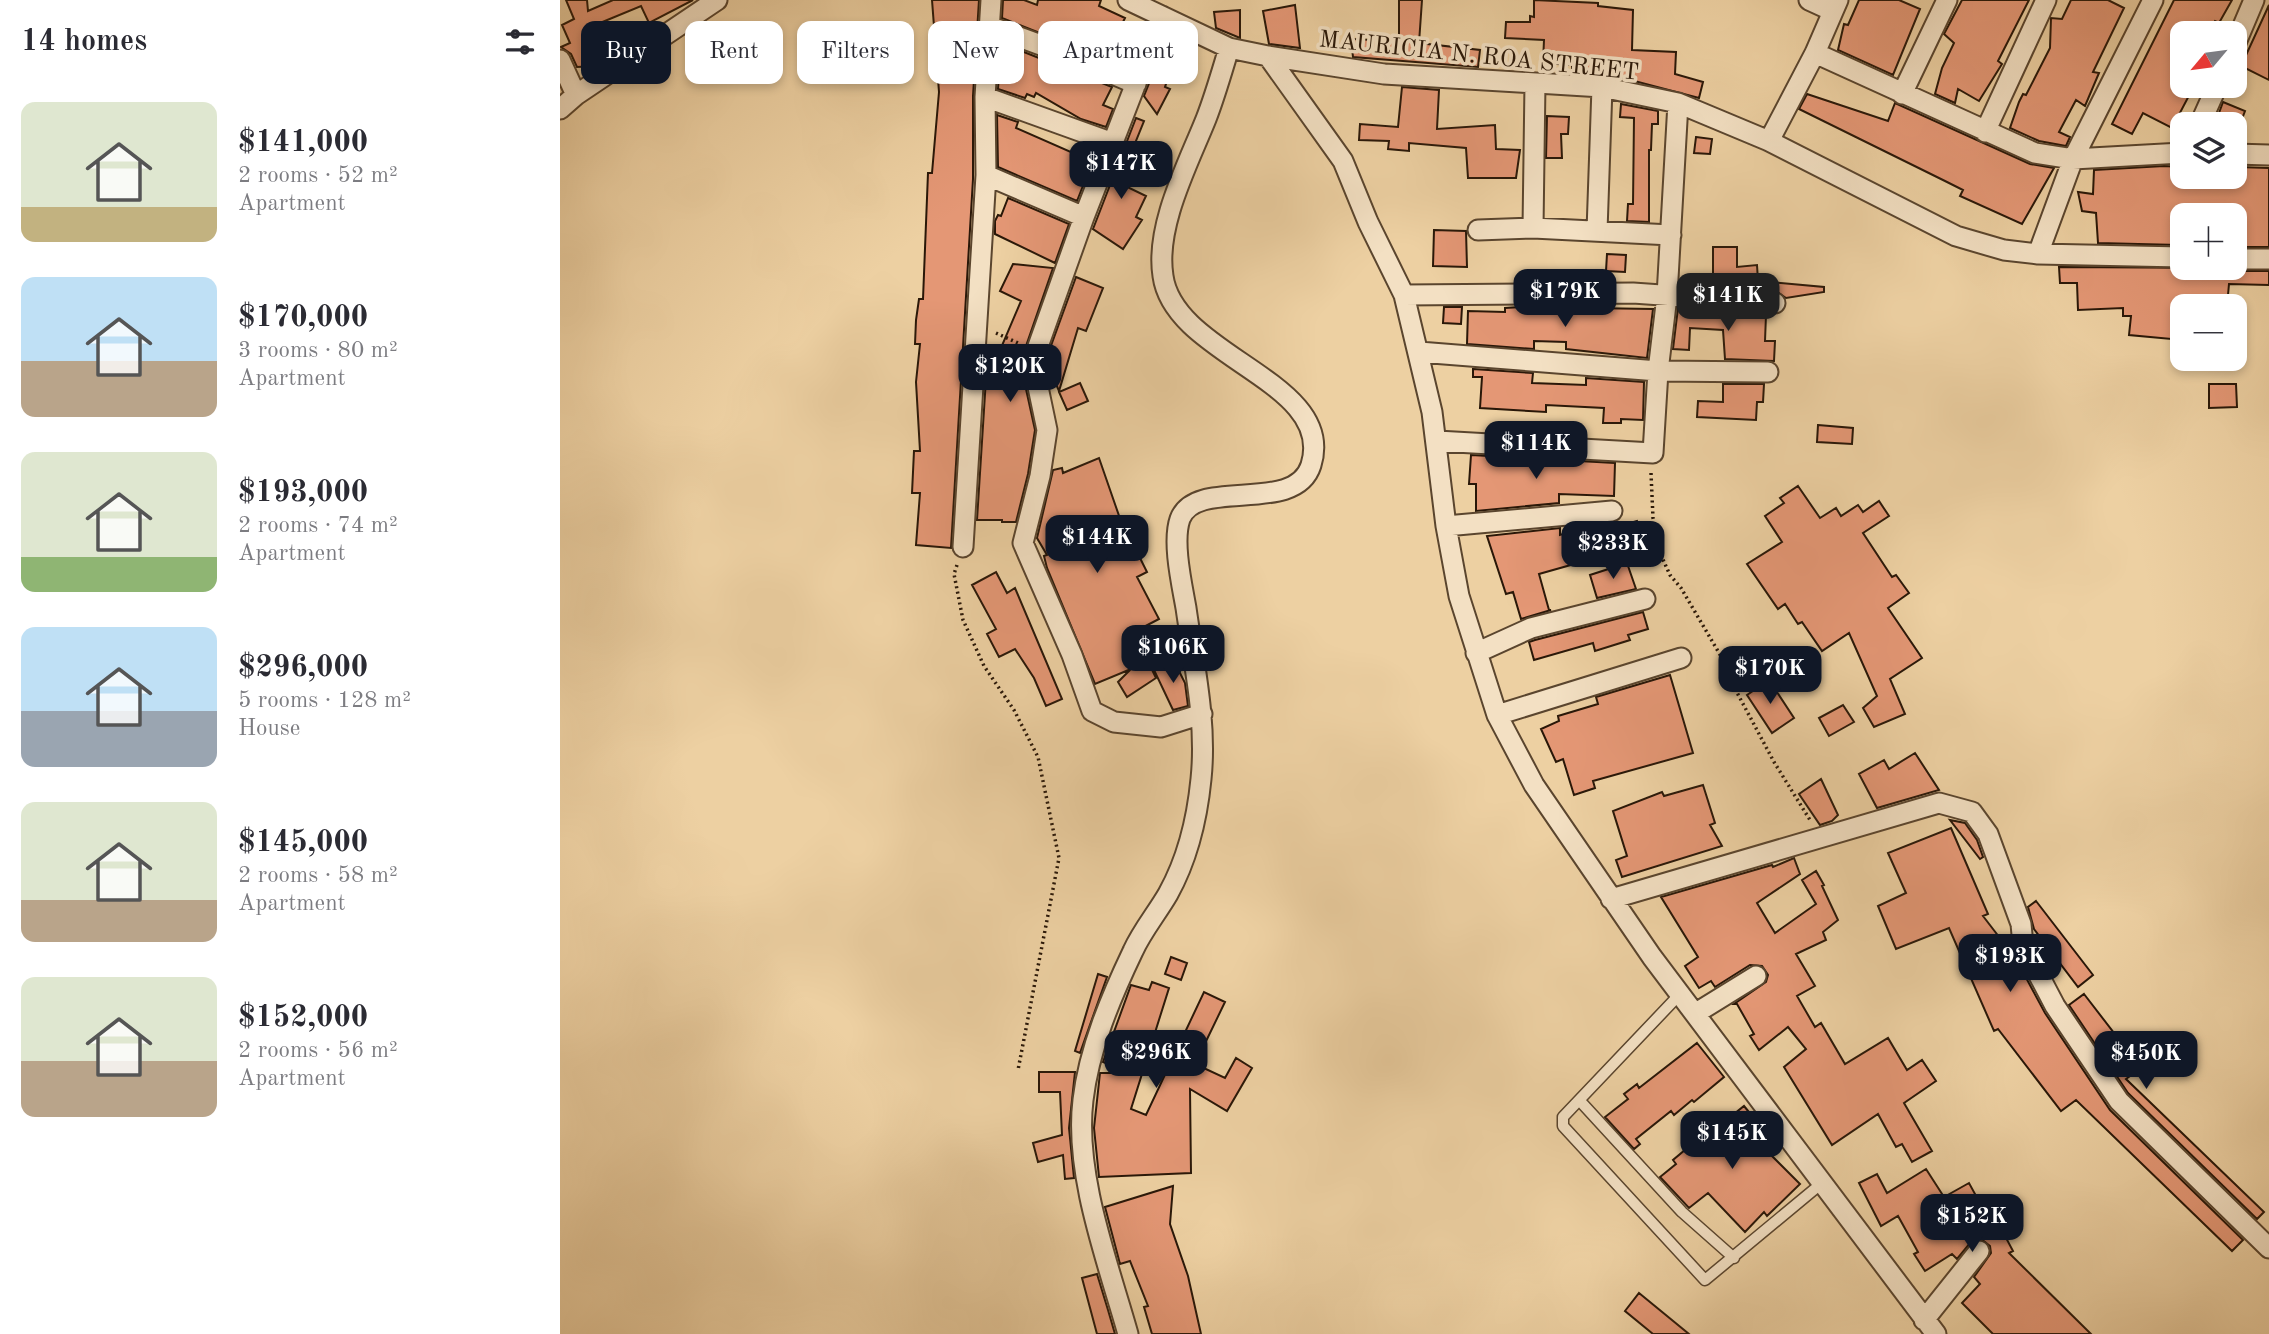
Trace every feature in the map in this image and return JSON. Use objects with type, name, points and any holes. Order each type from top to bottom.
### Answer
[{"type":"street","points":[[560,109],[576,95],[717,0]]},
{"type":"street","points":[[989,21],[991,0]]},
{"type":"street","name":"MAURICIA N. ROA STREET","points":[[1128,0],[1229,48],[1268,56],[1384,74],[1602,87],[1678,103],[1769,141],[1955,236],[2004,250],[2038,254],[2170,257]]},
{"type":"street","points":[[1769,141],[1815,53],[1835,6],[1809,0]]},
{"type":"street","points":[[1902,94],[1947,0]]},
{"type":"street","points":[[1984,132],[2046,0]]},
{"type":"street","points":[[2038,254],[2073,159],[2153,0]]},
{"type":"street","points":[[2245,21],[2254,0]]},
{"type":"street","points":[[1160,21],[1162,16]]},
{"type":"street","points":[[1128,1334],[1091,1199],[1082,1138],[1082,1101],[1088,1071],[1115,990],[1135,945],[1171,889],[1189,844],[1201,778],[1202,714],[1178,561],[1180,519],[1188,509],[1201,501],[1274,492],[1297,483],[1311,467],[1313,443],[1305,418],[1288,395],[1229,358],[1176,311],[1163,277],[1164,241],[1180,178],[1208,115],[1229,48]]},
{"type":"street","points":[[1815,53],[2035,153],[2073,159],[2170,154]]},
{"type":"street","points":[[1268,56],[1343,161],[1368,222],[1404,295],[1437,441],[1446,526],[1459,596],[1497,715],[1534,785],[1611,899],[1680,994],[1930,1327],[1979,1251]]},
{"type":"street","points":[[560,60],[576,95]]},
{"type":"street","points":[[1533,228],[1535,83]]},
{"type":"street","points":[[963,547],[986,175],[986,84]]},
{"type":"street","points":[[1136,84],[1035,352],[1038,387],[1047,430],[1040,476],[1023,542],[1072,654],[1092,711],[1114,722],[1161,727],[1202,714]]},
{"type":"street","points":[[1597,231],[1602,87]]},
{"type":"street","points":[[985,97],[1113,144]]},
{"type":"street","points":[[1437,441],[1653,453],[1657,371],[1667,296],[1678,103]]},
{"type":"street","points":[[2247,154],[2269,155]]},
{"type":"street","points":[[986,175],[1084,217]]},
{"type":"street","points":[[1478,230],[1533,228],[1671,235]]},
{"type":"street","points":[[2247,259],[2269,259]]},
{"type":"street","points":[[1404,295],[1633,293],[1775,303]]},
{"type":"street","points":[[1419,352],[1657,371],[1769,372]]},
{"type":"street","points":[[1446,526],[1612,511]]},
{"type":"street","points":[[1476,653],[1531,628],[1645,599]]},
{"type":"street","points":[[1497,715],[1681,658]]},
{"type":"street","points":[[1611,899],[1821,840],[1939,803],[1972,812],[1988,834],[2021,924],[2023,945],[2055,1006],[2081,1047],[2119,1101],[2269,1248]]},
{"type":"street","points":[[1696,1013],[1756,976]]},
{"type":"lane","points":[[1680,994],[1563,1117],[1563,1126],[1702,1278],[1707,1280],[1822,1183]]},
{"type":"lane","points":[[1580,1101],[1682,1212],[1734,1258]]},
{"type":"path","points":[[977,324],[1035,352]]},
{"type":"path","points":[[1653,453],[1653,518],[1660,553],[1670,575],[1681,588],[1723,658],[1733,685],[1774,762],[1821,840]]},
{"type":"path","points":[[963,547],[954,574],[964,620],[984,666],[1014,710],[1038,757],[1059,859],[1018,1070]]},
{"type":"building","points":[[566,0],[587,0],[588,11],[613,0],[693,0],[653,21],[648,21],[641,6],[605,21],[581,21],[581,67],[577,67],[571,54],[561,47],[570,43],[562,25],[574,19]]},
{"type":"building","points":[[932,0],[979,0],[978,21],[934,21]]},
{"type":"building","points":[[1003,0],[1024,0],[1037,5],[1038,0],[1101,0],[1099,6],[1125,18],[1124,21],[1038,21],[1038,32],[1024,27],[1024,21],[1002,18]]},
{"type":"building","points":[[1399,0],[1422,0],[1419,43],[1480,50],[1478,67],[1353,57],[1351,39],[1399,41]]},
{"type":"building","points":[[1534,0],[1598,3],[1598,6],[1633,10],[1632,50],[1676,52],[1675,74],[1703,82],[1699,98],[1623,78],[1572,73],[1572,65],[1543,63],[1544,40],[1505,38],[1506,22],[1530,22],[1530,16],[1534,17]]},
{"type":"building","points":[[1859,0],[1899,0],[1920,9],[1893,75],[1838,50],[1844,24],[1848,25]]},
{"type":"building","points":[[1962,0],[2029,0],[1998,61],[2002,64],[1979,101],[1958,89],[1955,103],[1935,94],[1942,68],[1954,43],[1944,34]]},
{"type":"building","points":[[2071,0],[2108,0],[2124,8],[2093,72],[2099,73],[2085,106],[2076,100],[2059,132],[2070,137],[2066,146],[2039,141],[2010,128],[2023,94],[2026,95],[2050,48],[2051,18],[2062,19]]},
{"type":"building","points":[[2174,0],[2232,0],[2220,21],[2170,21],[2170,98],[2188,98],[2180,112],[2170,112],[2170,127],[2143,113],[2132,134],[2112,124]]},
{"type":"building","points":[[1295,5],[1300,48],[1269,44],[1263,11]]},
{"type":"building","points":[[2269,5],[2269,80],[2247,69],[2247,53]]},
{"type":"building","points":[[1240,10],[1240,38],[1216,28],[1214,12]]},
{"type":"building","points":[[1024,52],[1038,58],[1038,84],[1104,84],[1112,87],[1103,105],[1113,109],[1106,127],[1081,119],[1036,93],[1034,97],[1027,94],[1025,98],[998,89],[998,84],[1024,84]]},
{"type":"building","points":[[938,84],[974,84],[973,179],[951,548],[916,545],[920,493],[912,493],[914,451],[920,451],[916,382],[920,344],[915,344],[916,320],[919,299],[923,299],[928,173],[932,173]]},
{"type":"building","points":[[1149,84],[1166,84],[1165,87],[1170,89],[1157,114],[1144,96]]},
{"type":"building","points":[[1402,87],[1439,90],[1437,129],[1495,125],[1496,149],[1520,150],[1516,178],[1468,178],[1466,148],[1409,143],[1409,151],[1388,149],[1389,141],[1359,140],[1360,124],[1398,127]]},
{"type":"building","points":[[1807,94],[1888,121],[1895,103],[2030,164],[2054,168],[2022,224],[1960,196],[1963,190],[1799,109]]},
{"type":"building","points":[[2223,102],[2245,111],[2245,112],[2219,112]]},
{"type":"building","points":[[1621,104],[1658,111],[1658,124],[1652,124],[1649,150],[1649,222],[1627,221],[1628,204],[1633,204],[1634,118],[1620,117]]},
{"type":"building","points":[[997,115],[1018,122],[1016,128],[1082,157],[1087,147],[1097,150],[1077,201],[998,167]]},
{"type":"building","points":[[1547,116],[1569,117],[1568,134],[1561,134],[1562,158],[1546,158]]},
{"type":"building","points":[[1136,118],[1144,121],[1119,183],[1146,196],[1136,217],[1142,220],[1123,249],[1093,229]]},
{"type":"building","points":[[1696,137],[1712,139],[1710,154],[1694,153]]},
{"type":"building","points":[[2170,166],[2170,189],[2247,189],[2247,167],[2269,168],[2269,247],[2247,247],[2247,203],[2170,203],[2170,245],[2098,243],[2096,213],[2082,211],[2078,192],[2093,194],[2094,170]]},
{"type":"building","points":[[1008,198],[1069,224],[1055,263],[995,234],[995,221],[998,215],[1001,216]]},
{"type":"building","points":[[1434,230],[1466,231],[1467,267],[1433,266]]},
{"type":"building","points":[[1713,247],[1737,247],[1737,267],[1757,265],[1758,281],[1824,287],[1824,292],[1786,298],[1776,291],[1688,285],[1688,275],[1713,274]]},
{"type":"building","points":[[1607,254],[1626,255],[1625,272],[1606,271]]},
{"type":"building","points":[[1013,264],[1053,268],[1024,352],[1026,389],[1035,430],[1016,522],[977,520],[988,347],[1001,348],[1021,301],[1000,291]]},
{"type":"building","points":[[2059,267],[2170,268],[2170,280],[2247,280],[2247,271],[2269,271],[2269,285],[2229,284],[2228,294],[2170,294],[2170,339],[2129,335],[2131,316],[2123,316],[2123,308],[2078,310],[2077,283],[2060,283]]},
{"type":"building","points":[[1076,277],[1103,288],[1086,331],[1078,328],[1059,391],[1049,368],[1048,354]]},
{"type":"building","points":[[1444,307],[1462,307],[1461,324],[1443,323]]},
{"type":"building","points":[[1505,308],[1653,309],[1647,358],[1566,349],[1566,342],[1534,341],[1534,349],[1467,344],[1468,311],[1505,312]]},
{"type":"building","points":[[1678,308],[1766,315],[1765,341],[1775,341],[1774,361],[1725,359],[1723,330],[1690,328],[1689,350],[1673,349]]},
{"type":"building","points":[[1473,369],[1533,373],[1532,383],[1586,385],[1586,378],[1644,382],[1643,420],[1621,419],[1621,423],[1603,423],[1604,408],[1546,405],[1546,412],[1480,408],[1482,377],[1473,377]]},
{"type":"building","points":[[1080,383],[1088,401],[1067,410],[1059,392]]},
{"type":"building","points":[[1723,384],[1764,384],[1763,402],[1757,402],[1756,420],[1697,417],[1698,401],[1723,402]]},
{"type":"building","points":[[2209,384],[2236,384],[2237,407],[2209,408]]},
{"type":"building","points":[[1818,425],[1853,428],[1852,444],[1817,442]]},
{"type":"building","points":[[1471,455],[1615,463],[1614,496],[1559,494],[1559,503],[1476,511],[1476,484],[1469,484]]},
{"type":"building","points":[[1099,458],[1134,559],[1139,556],[1147,572],[1137,577],[1159,619],[1134,632],[1156,678],[1127,697],[1118,682],[1131,669],[1095,684],[1047,568],[1044,556],[1047,555],[1037,538],[1053,470],[1062,468],[1063,473]]},
{"type":"building","points":[[1798,486],[1820,518],[1836,508],[1841,516],[1858,505],[1863,512],[1879,501],[1889,516],[1863,533],[1892,577],[1896,575],[1909,593],[1888,608],[1922,658],[1890,679],[1905,714],[1874,727],[1863,708],[1877,696],[1849,633],[1822,651],[1802,622],[1798,624],[1785,604],[1778,609],[1747,564],[1782,542],[1765,516],[1784,503],[1780,498]]},
{"type":"building","points":[[1637,521],[1643,540],[1628,545],[1623,525]]},
{"type":"building","points":[[1589,526],[1599,557],[1539,574],[1551,610],[1521,619],[1513,592],[1506,594],[1487,536],[1560,528],[1560,535]]},
{"type":"building","points":[[1627,563],[1636,589],[1597,598],[1590,575]]},
{"type":"building","points":[[996,572],[1007,593],[1015,588],[1062,699],[1046,706],[1034,678],[1015,649],[999,657],[987,634],[996,629],[972,585]]},
{"type":"building","points":[[1643,612],[1648,629],[1628,635],[1630,640],[1595,651],[1593,643],[1534,660],[1529,642]]},
{"type":"building","points":[[1173,659],[1185,683],[1188,706],[1173,710],[1154,670]]},
{"type":"building","points":[[1670,675],[1693,753],[1593,781],[1595,788],[1574,795],[1563,759],[1556,762],[1541,729],[1559,721],[1558,716],[1598,704],[1596,697]]},
{"type":"building","points":[[1769,680],[1794,718],[1772,733],[1747,695]]},
{"type":"building","points":[[1843,705],[1854,722],[1829,736],[1819,718]]},
{"type":"building","points":[[1915,753],[1939,790],[1877,808],[1859,774],[1884,760],[1889,769]]},
{"type":"building","points":[[1821,779],[1838,815],[1832,821],[1820,825],[1799,794]]},
{"type":"building","points":[[1703,785],[1715,823],[1710,825],[1722,846],[1622,877],[1616,860],[1627,856],[1613,811],[1662,792],[1664,796]]},
{"type":"building","points":[[1950,820],[1965,823],[1977,840],[1983,857],[1980,859]]},
{"type":"building","points":[[1951,828],[1988,914],[1983,916],[2016,959],[2045,1013],[2110,1110],[2243,1240],[2232,1251],[2076,1100],[2061,1111],[1998,1029],[1994,1031],[1949,928],[1896,949],[1878,906],[1906,893],[1888,853]]},
{"type":"building","points":[[1794,858],[1800,874],[1757,903],[1775,933],[1816,904],[1802,880],[1816,871],[1824,885],[1822,886],[1838,920],[1823,932],[1826,940],[1796,954],[1815,986],[1797,996],[1815,1027],[1821,1023],[1845,1064],[1888,1038],[1907,1070],[1922,1060],[1936,1081],[1904,1103],[1932,1151],[1912,1162],[1902,1144],[1896,1147],[1878,1114],[1832,1145],[1784,1067],[1806,1049],[1788,1027],[1759,1050],[1750,1036],[1754,1034],[1737,1004],[1734,1004],[1766,982],[1768,975],[1762,966],[1750,965],[1715,987],[1711,981],[1699,988],[1685,966],[1698,957],[1661,897],[1772,865],[1773,867]]},
{"type":"building","points":[[2036,901],[2093,975],[2078,987],[2034,929],[2028,907]]},
{"type":"building","points":[[1171,957],[1187,963],[1181,980],[1165,974]]},
{"type":"building","points":[[1098,974],[1107,977],[1080,1053],[1075,1051]]},
{"type":"building","points":[[1152,982],[1169,988],[1131,1109],[1146,1115],[1204,992],[1225,1002],[1195,1064],[1225,1078],[1236,1058],[1252,1068],[1227,1111],[1190,1089],[1191,1173],[1099,1177],[1094,1128],[1100,1073],[1128,1073],[1103,1062],[1131,985],[1149,990]]},
{"type":"building","points":[[2084,994],[2141,1068],[2126,1079],[2264,1212],[2257,1219],[2128,1093],[2069,1005]]},
{"type":"building","points":[[1697,1043],[1724,1077],[1694,1102],[1692,1100],[1674,1115],[1671,1111],[1636,1139],[1640,1144],[1634,1149],[1605,1117],[1628,1099],[1624,1094],[1637,1084],[1639,1088]]},
{"type":"building","points":[[1039,1072],[1075,1072],[1069,1128],[1074,1178],[1065,1179],[1063,1155],[1038,1162],[1033,1143],[1062,1135],[1060,1092],[1039,1092]]},
{"type":"building","points":[[1744,1106],[1771,1139],[1762,1146],[1800,1184],[1767,1216],[1764,1212],[1745,1232],[1708,1193],[1689,1208],[1660,1177],[1676,1164],[1673,1160],[1722,1119],[1724,1122]]},
{"type":"building","points":[[1926,1169],[1944,1197],[1969,1183],[1981,1205],[1987,1202],[2013,1251],[2009,1253],[2091,1334],[1993,1334],[1962,1303],[1980,1284],[1974,1277],[1991,1253],[1990,1246],[1981,1239],[1970,1243],[1957,1259],[1952,1254],[1925,1271],[1914,1254],[1918,1252],[1898,1216],[1881,1226],[1859,1183],[1877,1174],[1887,1193]]},
{"type":"building","points":[[1173,1186],[1170,1224],[1188,1276],[1201,1334],[1152,1334],[1144,1307],[1148,1306],[1130,1261],[1120,1264],[1105,1207]]},
{"type":"building","points":[[1097,1274],[1115,1334],[1097,1334],[1082,1278]]},
{"type":"building","points":[[1639,1293],[1689,1334],[1653,1334],[1625,1311]]}]
